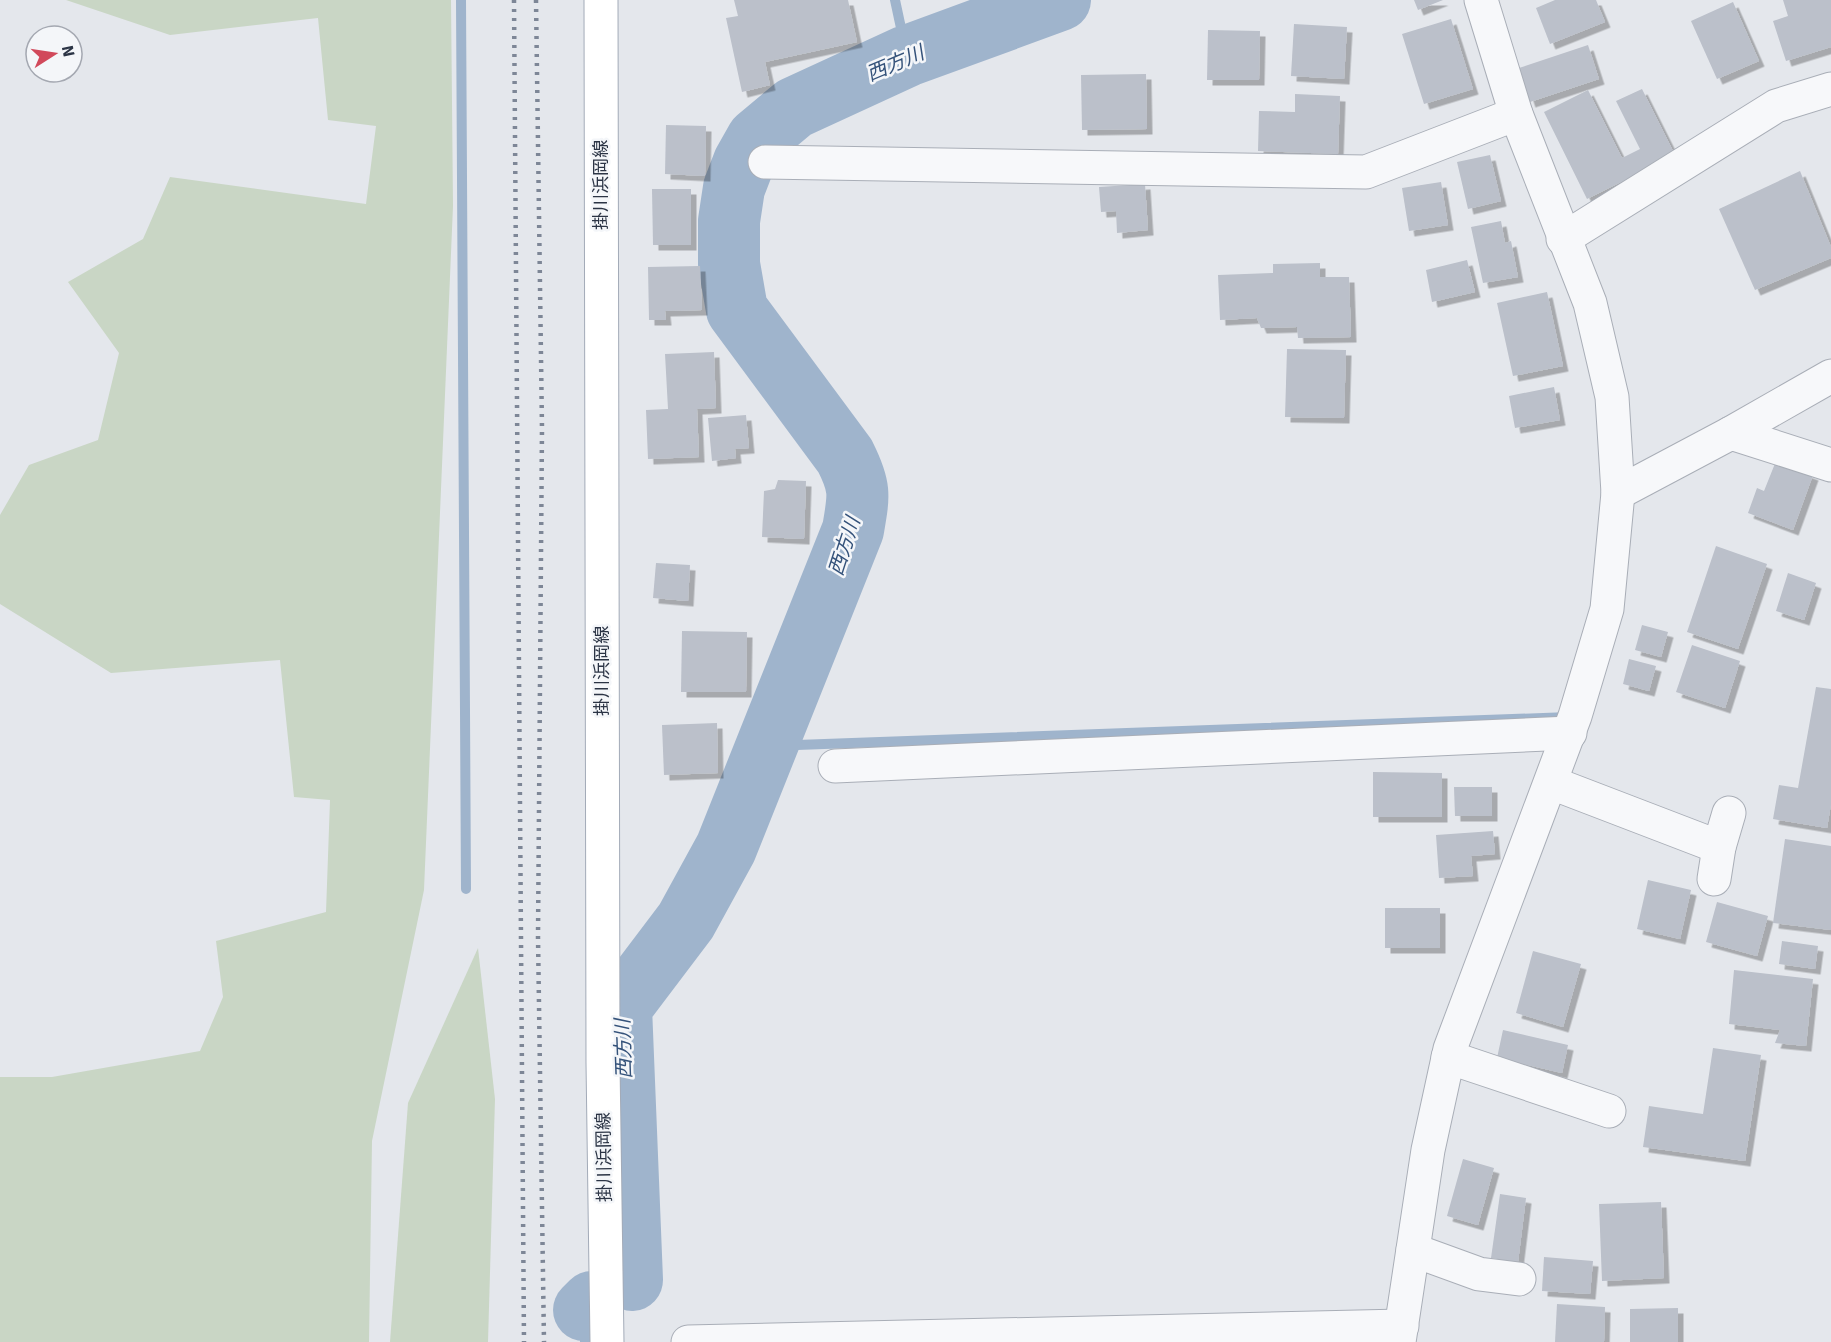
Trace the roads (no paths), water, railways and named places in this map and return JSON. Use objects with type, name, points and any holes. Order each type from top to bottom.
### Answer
[{"type":"main road","name":"掛川浜岡線","points":[[601,0],[602,917],[607,1342]]},
{"type":"street","points":[[688,1342],[1400,1334],[1428,1150],[1448,1057],[1570,733],[1607,609],[1618,493],[1612,397],[1590,303],[1563,239],[1516,114],[1481,0]]},
{"type":"street","points":[[1563,239],[1776,106],[1831,89]]},
{"type":"street","points":[[765,162],[1366,172],[1516,114]]},
{"type":"street","points":[[1618,493],[1731,433],[1831,376]]},
{"type":"street","points":[[1731,433],[1831,465]]},
{"type":"street","points":[[835,766],[1570,733]]},
{"type":"street","points":[[1552,783],[1719,847]]},
{"type":"street","points":[[1714,879],[1719,847],[1729,813]]},
{"type":"street","points":[[1448,1057],[1610,1111]]},
{"type":"street","points":[[1413,1250],[1479,1274],[1519,1279]]},
{"type":"waterway","points":[[461,0],[466,889]]},
{"type":"waterway","points":[[895,0],[907,56]]},
{"type":"waterway","name":"西方川","points":[[632,1280],[621,1007],[686,921],[726,848],[853,530],[857,508],[856,484],[845,456],[737,310],[729,264],[729,221],[734,188],[744,162],[757,139],[794,108],[907,56],[1060,0]]},
{"type":"waterway","points":[[769,746],[1569,717]]},
{"type":"waterway","name":"西方川","points":[[584,1310],[592,1302]]},
{"type":"waterway","points":[[584,1310],[585,1342]]},
{"type":"railway","points":[[514,0],[524,1342]]},
{"type":"railway","points":[[536,0],[542,428],[538,937],[544,1342]]}]
